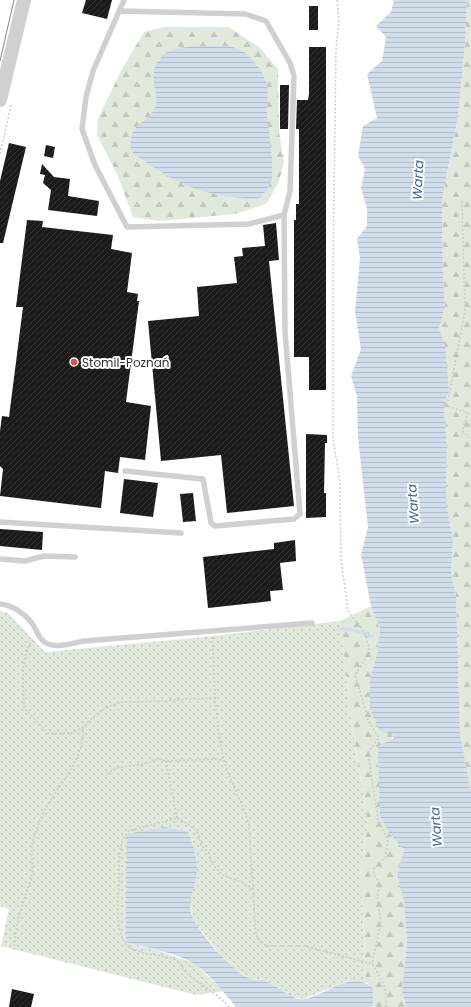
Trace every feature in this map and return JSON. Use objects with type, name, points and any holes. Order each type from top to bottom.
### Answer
[{"type":"street","points":[[0,100],[8,56],[24,0]]},
{"type":"lane","points":[[124,0],[92,71],[86,97],[82,129],[95,165],[128,227],[249,224],[284,215]]},
{"type":"lane","points":[[119,11],[245,14],[266,21],[290,63],[294,76],[290,191],[284,215],[285,332],[300,514],[294,518],[215,526],[211,523],[203,478],[125,471]]},
{"type":"lane","points":[[0,522],[182,533]]},
{"type":"lane","points":[[0,559],[25,561],[44,556],[75,557]]},
{"type":"lane","points":[[0,604],[18,610],[32,623],[37,634],[46,644],[55,645],[84,641],[312,623]]},
{"type":"path","points":[[337,0],[339,21],[336,48],[333,268],[333,438],[340,483],[341,560],[348,611],[365,633],[370,652],[355,675],[369,722],[379,738],[368,752],[378,820],[388,841],[385,857],[374,869],[374,874],[380,884],[378,897],[381,921],[372,964]]},
{"type":"path","points":[[462,201],[465,311],[447,406],[468,413],[462,431],[471,440]]},
{"type":"path","points":[[212,632],[216,698],[224,761],[231,785],[246,813],[250,826],[256,935],[260,942],[266,946],[305,946],[372,964],[384,981],[387,992],[386,1007]]},
{"type":"path","points":[[37,634],[27,647],[24,666],[24,708],[49,734],[72,733],[83,727],[100,711],[112,704],[124,701],[135,702],[216,698]]},
{"type":"path","points":[[14,950],[17,924],[25,892],[31,878],[32,845],[41,819],[57,788],[72,769],[76,761],[83,734],[83,727]]},
{"type":"path","points":[[107,774],[116,768],[149,763],[152,760],[160,759],[166,762],[217,759],[224,761]]},
{"type":"path","points":[[166,762],[177,818]]},
{"type":"path","points":[[229,1007],[219,996],[188,974],[177,960],[133,949],[125,944],[119,928],[119,864],[124,836],[129,831],[177,818],[190,825],[198,833],[201,845],[209,853],[211,862],[222,875],[241,882],[253,889]]},
{"type":"green space","points":[[467,0],[471,0],[471,792],[460,733],[456,595],[451,575],[453,540],[446,501],[447,452],[444,404],[449,392],[439,329],[445,307],[442,200],[458,116],[465,45]]},
{"type":"green space","points":[[163,27],[229,27],[260,48],[278,69],[279,132],[284,163],[278,184],[266,204],[235,214],[159,221],[133,217],[118,176],[97,135],[98,118],[122,69],[144,32]]},
{"type":"green space","points":[[371,606],[380,629],[378,650],[370,679],[394,734],[378,763],[389,833],[404,850],[397,875],[404,902],[407,942],[402,991],[406,1007],[373,1007],[373,988],[366,982],[361,864],[368,825],[351,719],[340,621]]},
{"type":"green space","points":[[0,611],[8,613],[45,652],[204,637],[340,621],[351,719],[368,825],[361,864],[366,982],[347,981],[304,999],[291,997],[271,983],[249,978],[228,965],[196,924],[192,915],[189,899],[197,870],[195,852],[188,831],[164,827],[126,942],[156,950],[194,963],[223,991],[196,995],[1,946],[9,909],[0,906]]},
{"type":"water","name":"Warta","points":[[392,0],[467,0],[465,45],[458,116],[442,200],[445,307],[439,329],[445,345],[449,392],[444,404],[447,452],[446,501],[453,540],[451,574],[456,595],[460,733],[471,792],[471,1007],[406,1007],[402,991],[407,942],[404,902],[397,875],[404,850],[389,833],[380,816],[378,746],[393,739],[394,734],[380,731],[370,709],[370,679],[378,650],[380,629],[371,606],[361,555],[368,527],[358,438],[357,396],[351,376],[361,349],[355,311],[360,258],[357,239],[367,226],[367,209],[361,188],[365,169],[358,156],[363,126],[377,118],[367,74],[382,61],[386,37],[376,26],[391,12],[394,1]]},
{"type":"water","points":[[230,46],[246,53],[261,70],[268,87],[267,114],[272,158],[272,180],[266,191],[258,199],[221,195],[191,187],[164,174],[149,164],[133,153],[130,146],[133,132],[155,108],[156,96],[153,77],[157,63],[162,56],[167,52],[178,48]]},
{"type":"water","points":[[164,827],[188,831],[197,864],[197,875],[190,904],[192,916],[201,932],[209,942],[234,968],[249,978],[272,984],[292,997],[301,999],[314,996],[339,984],[356,981],[365,983],[373,988],[373,1007],[236,1007],[210,977],[193,963],[169,953],[126,942],[127,834]]},
{"type":"building","points":[[86,0],[112,0],[107,19],[82,13]]},
{"type":"building","points":[[309,6],[318,6],[318,30],[309,30]]},
{"type":"building","points":[[309,47],[326,47],[326,390],[309,390],[309,357],[294,357],[294,220],[296,220],[296,204],[299,204],[299,129],[296,129],[297,100],[308,100]]},
{"type":"building","points":[[280,85],[289,85],[288,129],[280,129]]},
{"type":"building","points":[[9,143],[26,147],[3,243],[0,243],[0,181]]},
{"type":"building","points":[[46,145],[55,147],[53,158],[44,156]]},
{"type":"building","points":[[42,164],[54,177],[70,179],[68,196],[99,201],[97,216],[48,210],[51,190],[43,183],[45,175],[40,174]]},
{"type":"building","name":"Stomil-Poznań","points":[[27,220],[43,221],[42,227],[113,235],[111,249],[132,253],[127,292],[138,294],[137,301],[139,301],[126,402],[151,406],[145,460],[120,457],[118,473],[105,471],[101,508],[0,496],[3,469],[0,466],[0,431],[2,416],[9,417],[23,307],[16,307]]},
{"type":"building","points":[[276,223],[279,260],[269,261],[294,506],[227,513],[221,455],[161,461],[148,321],[199,316],[197,287],[237,283],[234,257],[243,256],[242,248],[265,246],[263,225]]},
{"type":"building","points":[[306,434],[327,435],[327,443],[325,443],[324,493],[326,493],[326,517],[306,518]]},
{"type":"building","points":[[124,479],[158,483],[153,517],[120,513]]},
{"type":"building","points":[[193,493],[196,521],[183,522],[180,494]]},
{"type":"building","points":[[0,529],[43,532],[42,550],[0,546]]},
{"type":"building","points":[[295,540],[296,561],[280,563],[283,590],[270,591],[271,601],[208,608],[203,557],[274,549],[274,543]]},
{"type":"building","points":[[12,989],[34,994],[31,1007],[9,1007]]},
{"type":"waterway","points":[[341,629],[349,629],[372,636]]},
{"type":"tram line","points":[[0,61],[14,0]]},
{"type":"place","name":"Stomil-Poznań","points":[[74,362]]}]
